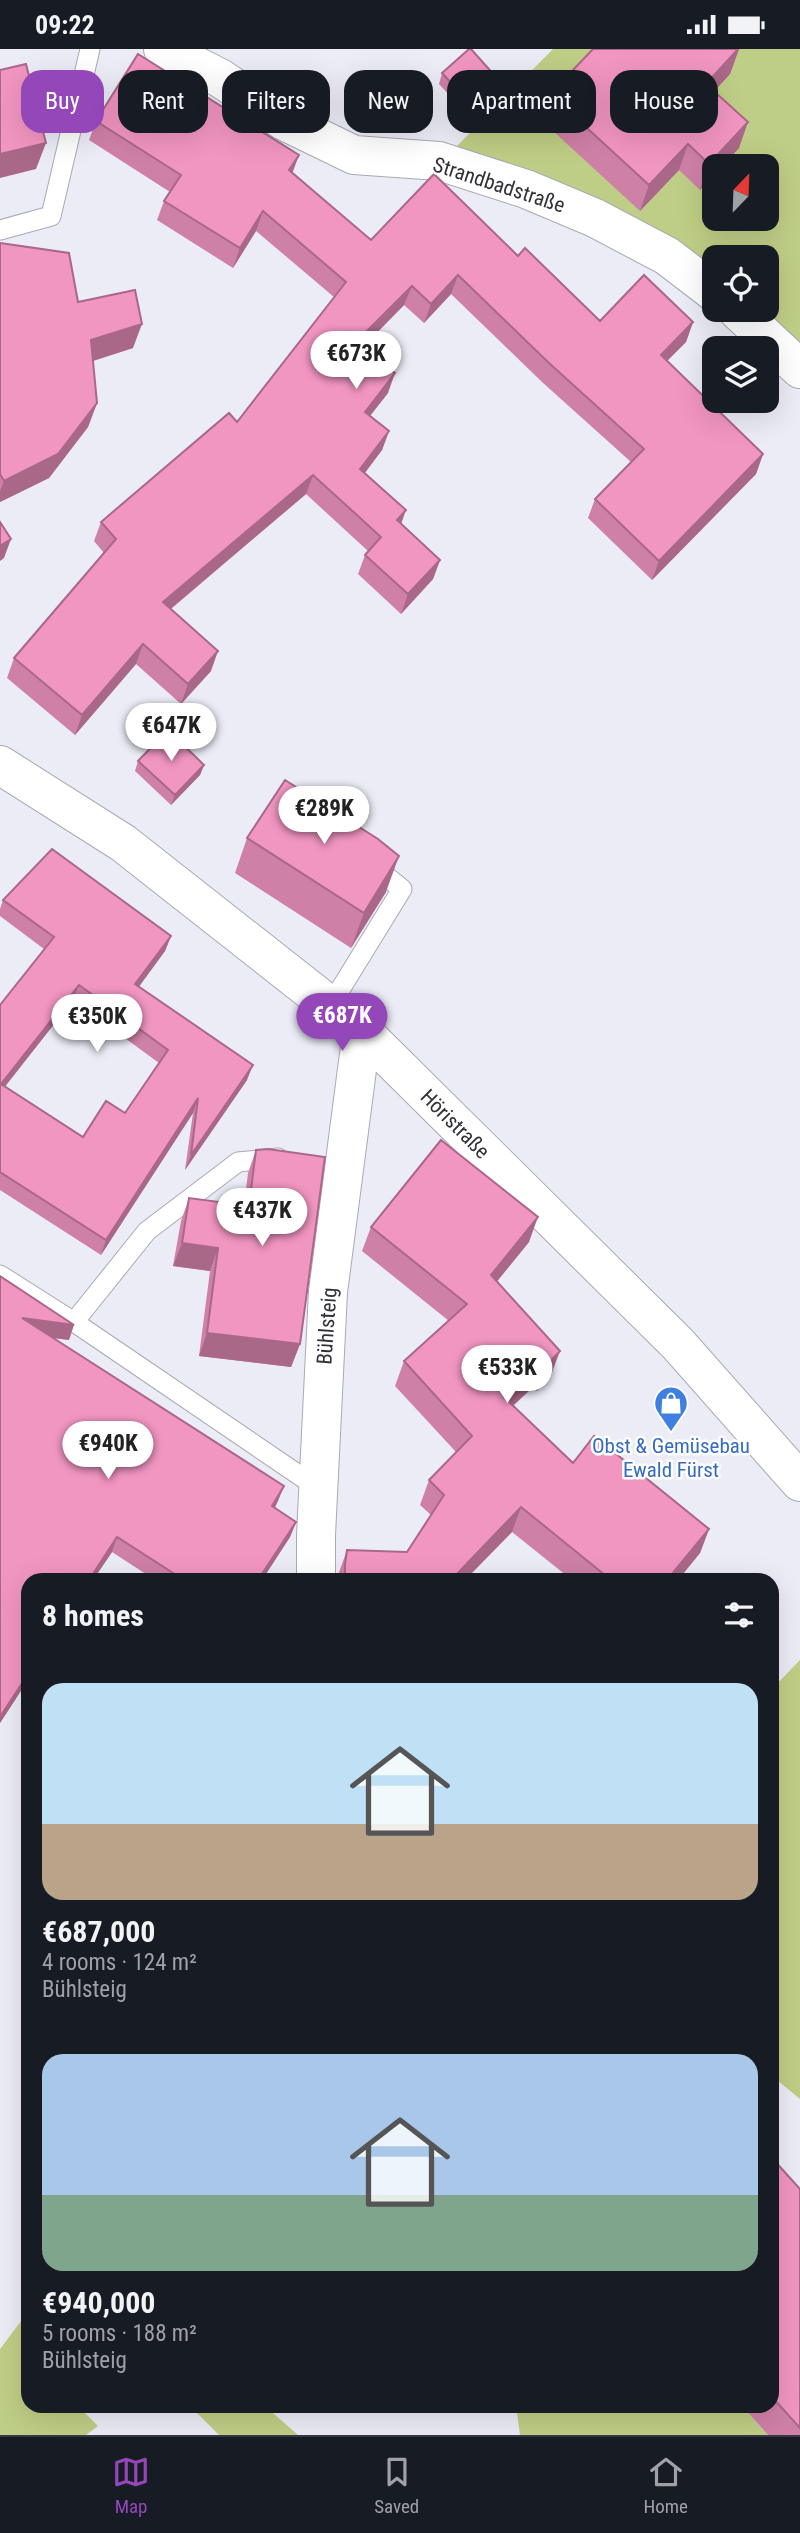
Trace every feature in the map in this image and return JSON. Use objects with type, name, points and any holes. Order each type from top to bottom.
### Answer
[{"type":"street","name":"Strandbadstraße","points":[[163,49],[220,78],[284,121],[354,155],[439,161],[526,189],[595,218],[667,256],[702,283]]},
{"type":"street","points":[[750,322],[800,369]]},
{"type":"street","name":"Höristraße","points":[[0,765],[123,843],[362,1031],[678,1344],[800,1482]]},
{"type":"street","name":"Bühlsteig","points":[[316,1573],[328,1292],[338,1164],[362,1031]]},
{"type":"lane","points":[[0,230],[51,216],[90,49]]},
{"type":"lane","points":[[330,1006],[402,889],[354,850]]},
{"type":"lane","points":[[74,1322],[147,1231],[203,1186],[238,1162],[294,1156]]},
{"type":"lane","points":[[0,1276],[74,1322],[318,1488]]},
{"type":"green space","points":[[553,49],[800,49],[800,344],[775,322],[779,322],[779,245],[702,245],[702,266],[450,153],[470,133],[596,133],[596,70],[532,70]]},
{"type":"green space","points":[[800,1660],[800,2099],[779,2082],[779,1682]]},
{"type":"green space","points":[[21,2321],[21,2413],[85,2413],[98,2426],[86,2435],[0,2435],[0,2349]]},
{"type":"green space","points":[[197,2413],[273,2413],[298,2435],[219,2435]]},
{"type":"green space","points":[[517,2413],[748,2413],[768,2435],[520,2435]]},
{"type":"building","points":[[469,49],[490,70],[447,70],[447,78],[442,73]]},
{"type":"building","points":[[593,49],[738,49],[718,71],[610,70],[610,133],[718,133],[718,95],[748,122],[718,154],[702,154],[702,157],[688,144],[649,185],[592,133],[596,133],[596,70],[573,70]]},
{"type":"building","points":[[138,54],[164,70],[128,70]]},
{"type":"building","points":[[26,64],[28,70],[21,70],[21,133],[43,133],[46,143],[0,154],[0,70]]},
{"type":"building","points":[[118,86],[118,133],[208,133],[208,98],[222,107],[222,133],[264,133],[299,155],[289,170],[371,240],[434,174],[518,256],[525,248],[600,321],[644,275],[693,322],[661,355],[702,395],[702,413],[721,413],[763,454],[659,561],[595,499],[644,449],[458,275],[431,304],[412,286],[355,343],[395,373],[365,412],[389,431],[360,469],[406,510],[397,520],[440,560],[408,594],[365,555],[381,537],[313,475],[163,602],[218,651],[188,684],[143,644],[82,715],[14,658],[116,539],[101,522],[229,413],[237,422],[346,282],[263,211],[240,248],[164,201],[181,175],[104,126],[104,108]]},
{"type":"building","points":[[0,243],[69,253],[78,302],[135,290],[142,324],[91,340],[97,403],[58,454],[4,481],[0,474]]},
{"type":"building","points":[[0,522],[11,539],[0,546]]},
{"type":"building","points":[[168,730],[204,765],[175,795],[138,761]]},
{"type":"building","points":[[285,780],[378,839],[399,856],[364,913],[247,838]]},
{"type":"building","points":[[52,849],[171,936],[135,984],[253,1065],[191,1155],[198,1098],[106,1240],[0,1172],[0,1005],[54,937],[3,900]],"holes":[[[79,985],[168,1050],[125,1113],[106,1101],[83,1137],[1,1084]]]},
{"type":"building","points":[[441,1140],[538,1217],[491,1275],[560,1351],[545,1367],[541,1363],[504,1397],[573,1463],[594,1436],[709,1529],[673,1573],[602,1573],[521,1507],[458,1573],[345,1573],[347,1550],[407,1552],[444,1495],[429,1480],[472,1436],[404,1361],[467,1304],[371,1227]]},
{"type":"building","points":[[268,1149],[325,1157],[300,1344],[207,1333],[218,1248],[182,1243],[189,1198],[249,1206],[256,1150]]},
{"type":"building","points":[[0,1276],[74,1325],[22,1318],[284,1486],[272,1506],[296,1522],[263,1573],[173,1573],[117,1537],[94,1573],[21,1573],[21,1685],[0,1717]]},
{"type":"building","points":[[779,2166],[800,2189],[800,2428],[779,2405]]},
{"type":"place","name":"Obst & Gemüsebau Ewald Fürst","points":[[671,1433]]}]
